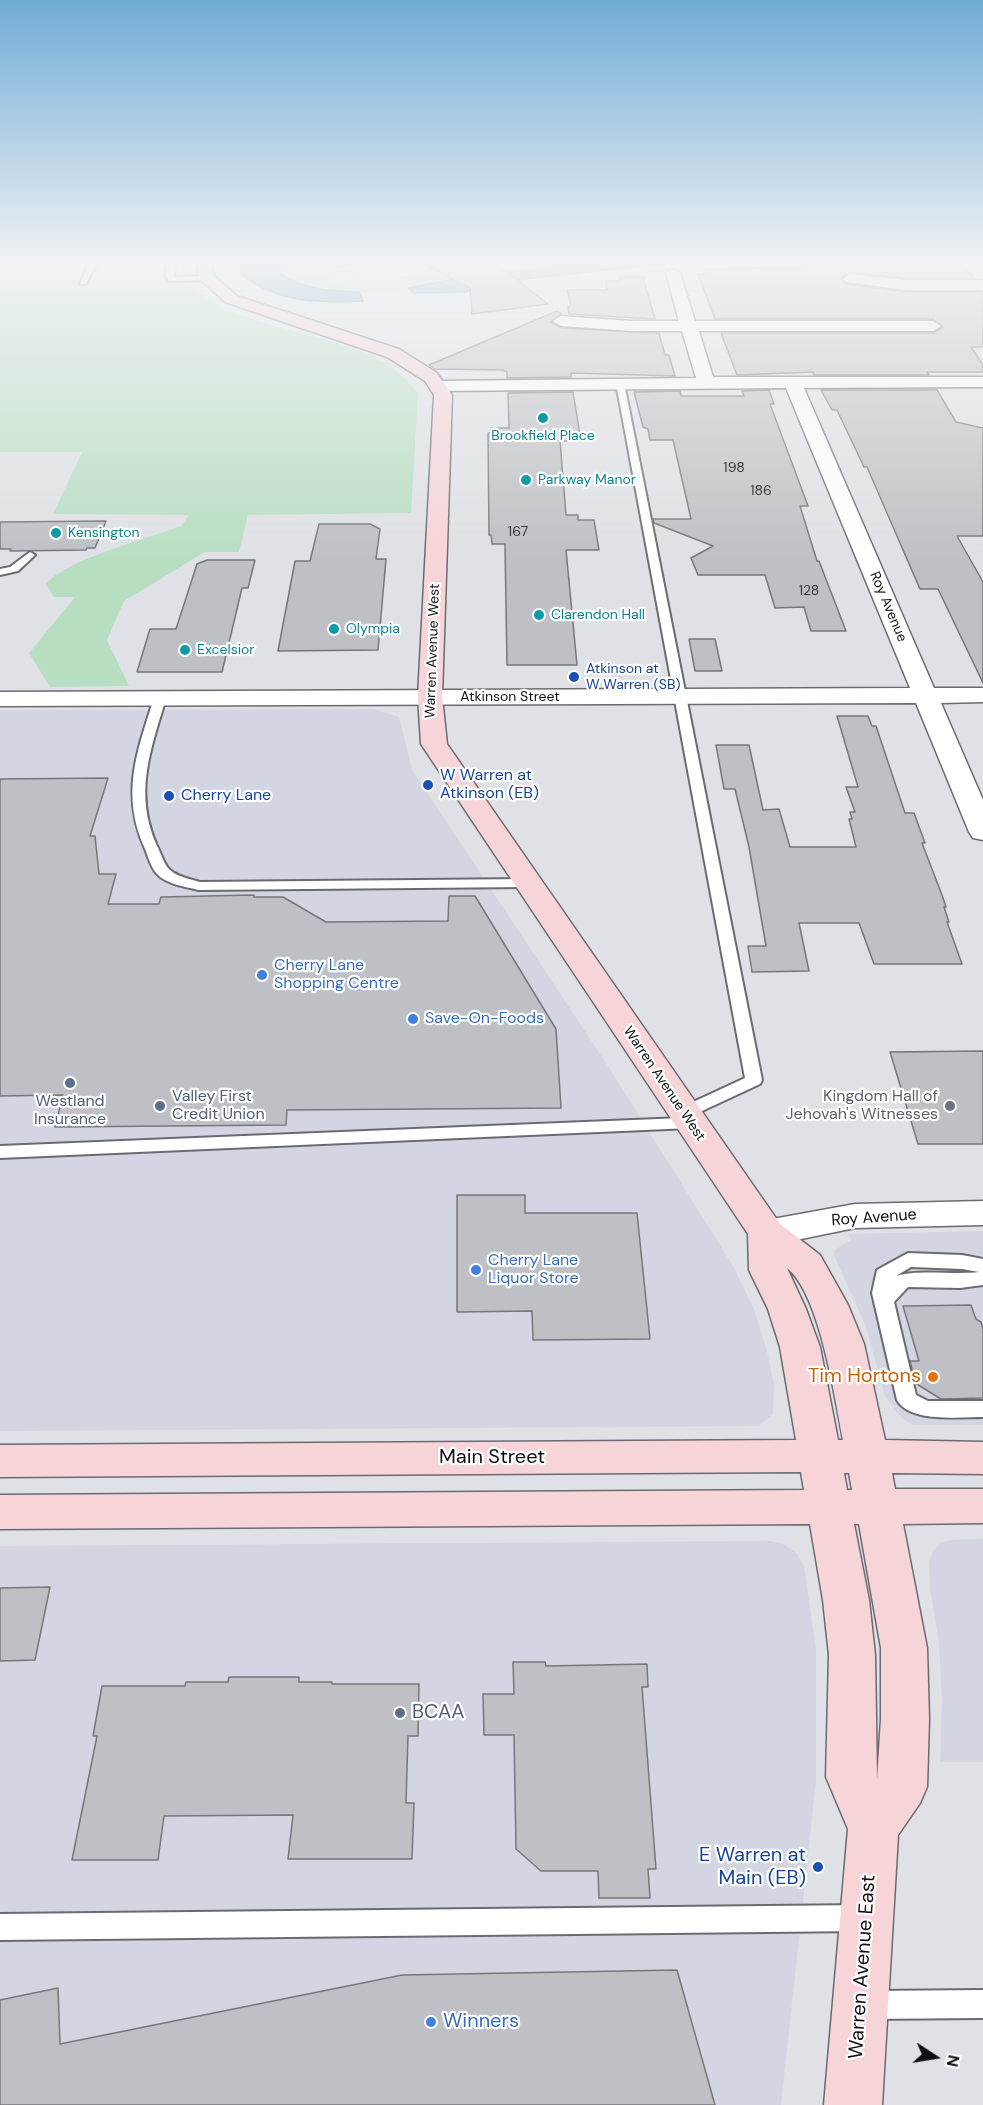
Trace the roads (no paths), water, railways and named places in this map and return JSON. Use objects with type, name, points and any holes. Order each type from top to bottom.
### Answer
[{"type":"street","points":[[408,361],[417,366],[438,386],[620,383],[980,386]]},
{"type":"street","points":[[700,361],[706,383]]},
{"type":"street","name":"Roy Avenue","points":[[793,383],[983,832]]},
{"type":"street","name":"Warren Avenue West","points":[[438,386],[444,402],[430,698],[434,744],[767,1233],[807,1264],[829,1305],[843,1344],[877,1507]]},
{"type":"street","name":"Atkinson Street","points":[[0,699],[983,695]]},
{"type":"street","name":"Roy Avenue","points":[[767,1233],[855,1216],[983,1213]]},
{"type":"street","points":[[767,1233],[768,1270],[787,1309],[800,1347],[820,1456]]},
{"type":"street","name":"Main Street","points":[[0,1461],[820,1456],[983,1458]]},
{"type":"street","name":"Warren Avenue East","points":[[820,1456],[846,1600],[852,1655],[851,1777],[873,1829],[853,2105]]},
{"type":"street","points":[[0,1512],[983,1506]]},
{"type":"street","points":[[873,1829],[902,1787],[904,1719],[904,1648],[898,1606],[877,1507]]},
{"type":"lane","points":[[0,1152],[688,1118],[754,1080],[620,383]]},
{"type":"lane","points":[[0,572],[14,569],[30,555]]},
{"type":"lane","points":[[160,698],[140,764],[139,809],[147,838],[162,871],[172,878],[199,886],[527,883]]},
{"type":"lane","points":[[983,1266],[962,1262],[908,1260],[884,1275],[882,1293],[907,1400],[926,1409],[983,1409]]},
{"type":"lane","points":[[884,1301],[897,1284],[905,1280],[960,1281],[983,1278]]},
{"type":"lane","points":[[0,1927],[867,1917]]},
{"type":"lane","points":[[860,2005],[983,2004]]},
{"type":"place","name":"Brookfield Place","points":[[543,418]]},
{"type":"place","name":"Parkway Manor","points":[[526,480]]},
{"type":"place","name":"Kensington","points":[[56,533]]},
{"type":"place","name":"Clarendon Hall","points":[[539,615]]},
{"type":"place","name":"Olympia","points":[[334,629]]},
{"type":"place","name":"Excelsior","points":[[185,650]]},
{"type":"place","name":"Atkinson at W Warren (SB)","points":[[574,677]]},
{"type":"place","name":"W Warren at Atkinson (EB)","points":[[428,785]]},
{"type":"place","name":"Cherry Lane","points":[[169,796]]},
{"type":"place","name":"Cherry Lane Shopping Centre","points":[[262,975]]},
{"type":"place","name":"Save-On-Foods","points":[[413,1019]]},
{"type":"place","name":"Westland Insurance","points":[[70,1083]]},
{"type":"place","name":"Valley First Credit Union","points":[[160,1106]]},
{"type":"place","name":"Kingdom Hall of Jehovah's Witnesses","points":[[950,1106]]},
{"type":"place","name":"Cherry Lane Liquor Store","points":[[476,1270]]},
{"type":"place","name":"Tim Hortons","points":[[933,1377]]},
{"type":"place","name":"BCAA","points":[[400,1713]]},
{"type":"place","name":"E Warren at Main (EB)","points":[[818,1867]]},
{"type":"place","name":"Winners","points":[[431,2022]]}]
